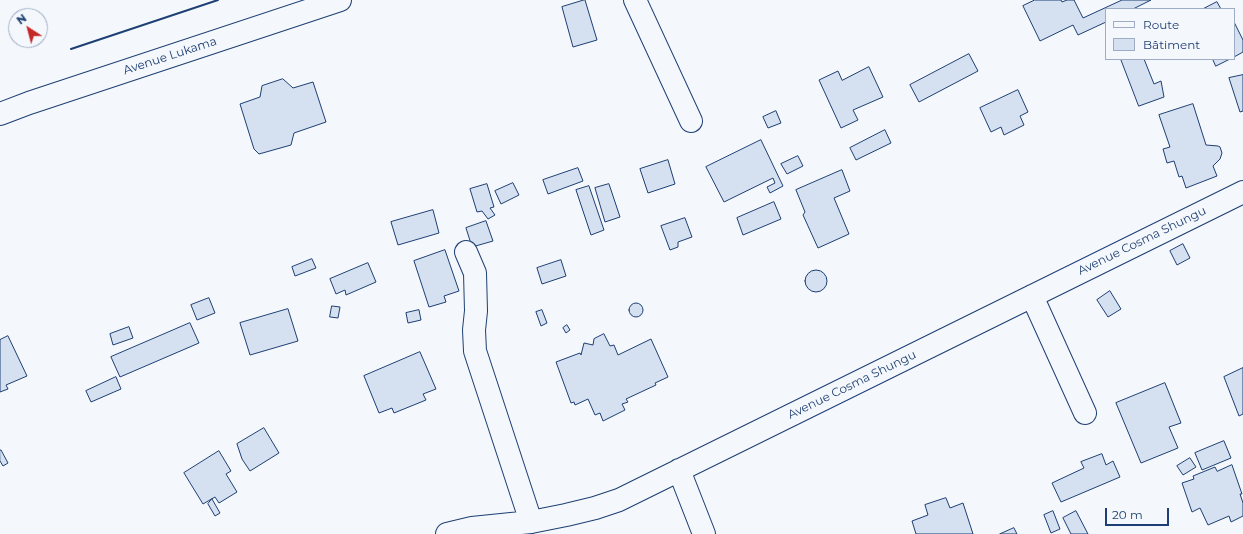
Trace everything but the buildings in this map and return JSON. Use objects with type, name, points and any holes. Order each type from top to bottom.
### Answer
[{"type":"street","name":"Avenue Lukama","points":[[0,114],[340,0]]},
{"type":"street","points":[[635,0],[691,121]]},
{"type":"street","name":"Avenue Cosma Shungu","points":[[447,534],[472,528],[538,525],[619,500],[1243,192]]},
{"type":"street","points":[[466,252],[475,273],[475,351],[538,525]]},
{"type":"street","points":[[1032,296],[1085,413]]},
{"type":"street","points":[[679,470],[704,534]]},
{"type":"wall","points":[[71,49],[218,0]]}]
